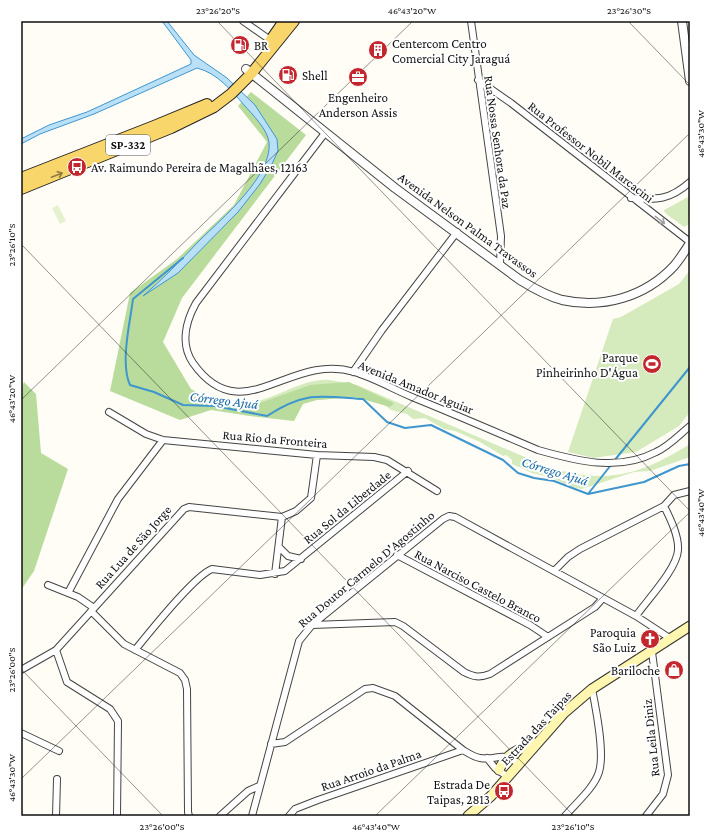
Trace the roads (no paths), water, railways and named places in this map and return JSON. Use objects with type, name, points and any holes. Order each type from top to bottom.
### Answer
[{"type":"main road","name":"SP-332","points":[[273,42],[284,21]]},
{"type":"main road","name":"SP-332","points":[[21,189],[194,118],[214,107],[249,72],[273,42],[294,21]]},
{"type":"main road","name":"SP-332","points":[[21,178],[198,108],[229,92]]},
{"type":"main road","name":"Estrada das Taipas","points":[[468,816],[491,796],[564,713],[592,689],[652,652],[690,626]]},
{"type":"main road","points":[[498,770],[507,756],[516,750],[538,743]]},
{"type":"street","points":[[243,21],[273,42]]},
{"type":"street","name":"Rua Nossa Senhora da Paz","points":[[471,21],[478,80],[501,236],[500,265]]},
{"type":"street","points":[[682,21],[690,81]]},
{"type":"street","name":"Avenida Nelson Palma Travassos","points":[[249,72],[395,188],[500,265],[536,289],[561,300],[609,302],[634,294],[654,283],[674,265],[690,243]]},
{"type":"street","name":"Rua Professor Nobil Marcacini","points":[[478,80],[510,103],[690,243]]},
{"type":"street","name":"Avenida Amador Aguiar","points":[[325,132],[196,303],[186,328],[186,339],[192,360],[202,376],[215,386],[227,392],[251,392],[299,373],[315,370],[353,372],[538,450],[586,462],[622,463],[641,458],[661,449],[690,426]]},
{"type":"street","points":[[631,198],[665,198],[675,194],[690,182]]},
{"type":"street","points":[[353,372],[382,330],[457,232]]},
{"type":"street","name":"Rua Rio da Fronteira","points":[[109,412],[146,434],[163,440],[317,455],[374,457],[387,460],[437,491]]},
{"type":"street","points":[[68,592],[118,499],[163,440]]},
{"type":"street","points":[[275,574],[282,517],[296,511],[311,498],[317,455]]},
{"type":"street","name":"Rua Sol da Liberdade","points":[[135,650],[186,592],[207,571],[212,569],[247,574],[275,574],[285,571],[408,472]]},
{"type":"street","points":[[554,571],[568,557],[580,549],[664,506],[674,495],[690,491]]},
{"type":"street","points":[[636,616],[666,577],[678,555],[678,543],[664,506]]},
{"type":"street","name":"Rua Lua de São Jorge","points":[[21,670],[56,650],[184,509],[190,507],[282,517]]},
{"type":"street","name":"Rua Doutor Carmelo D'Agostinho","points":[[252,816],[299,641],[312,625],[442,519],[449,516],[636,616],[670,639]]},
{"type":"street","name":"Rua Sol da Liberdade","points":[[279,547],[288,556],[301,559]]},
{"type":"street","name":"Rua Narciso Castelo Branco","points":[[397,555],[530,625],[548,637]]},
{"type":"street","points":[[48,585],[68,592],[93,609],[116,637],[135,650],[180,673],[186,684],[188,812],[190,816]]},
{"type":"street","points":[[312,625],[394,622],[403,626],[464,672],[474,677],[482,677],[490,674],[595,607],[603,598]]},
{"type":"street","points":[[56,650],[67,682],[110,709],[118,722],[117,816]]},
{"type":"street","name":"Rua Leila Diniz","points":[[646,816],[663,794],[668,775],[652,652]]},
{"type":"street","points":[[271,744],[285,742],[365,689],[373,688],[394,696],[463,750],[473,756],[487,758],[507,756],[519,764]]},
{"type":"street","points":[[565,816],[593,783],[600,771],[597,713],[592,689]]},
{"type":"street","points":[[21,732],[59,752]]},
{"type":"street","name":"Rua Arroio da Palma","points":[[289,816],[295,809],[318,800],[463,750]]},
{"type":"street","points":[[487,758],[498,770],[508,777]]},
{"type":"street","points":[[56,816],[57,779]]},
{"type":"street","points":[[220,816],[248,791],[259,786]]},
{"type":"water","points":[[162,21],[167,21],[194,55],[227,78],[255,105],[277,139],[278,151],[260,184],[238,212],[178,273],[143,296],[232,209],[244,196],[263,169],[268,155],[269,142],[266,132],[259,122],[223,83],[211,74],[197,68],[94,114],[40,134],[21,144],[21,139],[49,125],[87,112],[191,64],[191,60]]},
{"type":"waterway","name":"Córrego Ajuá","points":[[183,258],[133,299],[126,354],[127,376],[130,385],[154,392],[183,405],[215,406],[267,416],[292,402],[313,397],[324,396],[363,399],[387,422],[405,428],[431,425],[503,460],[518,473],[534,478],[554,481],[588,494],[644,482],[679,466],[690,464]]},
{"type":"waterway","points":[[614,461],[690,367]]},
{"type":"waterway","points":[[588,494],[611,465]]},
{"type":"place","name":"BR","points":[[240,45]]},
{"type":"place","name":"Centercom Centro Comercial City Jaraguá","points":[[378,50]]},
{"type":"place","name":"Shell","points":[[288,75]]},
{"type":"place","name":"Engenheiro Anderson Assis","points":[[358,77]]},
{"type":"place","name":"Av. Raimundo Pereira de Magalhães, 12163","points":[[77,167]]},
{"type":"place","name":"Parque Pinheirinho D'Água","points":[[652,364]]},
{"type":"place","name":"Paroquia São Luiz","points":[[650,639]]},
{"type":"place","name":"Bariloche","points":[[674,670]]},
{"type":"place","name":"Estrada De Taipas, 2813","points":[[504,791]]}]
